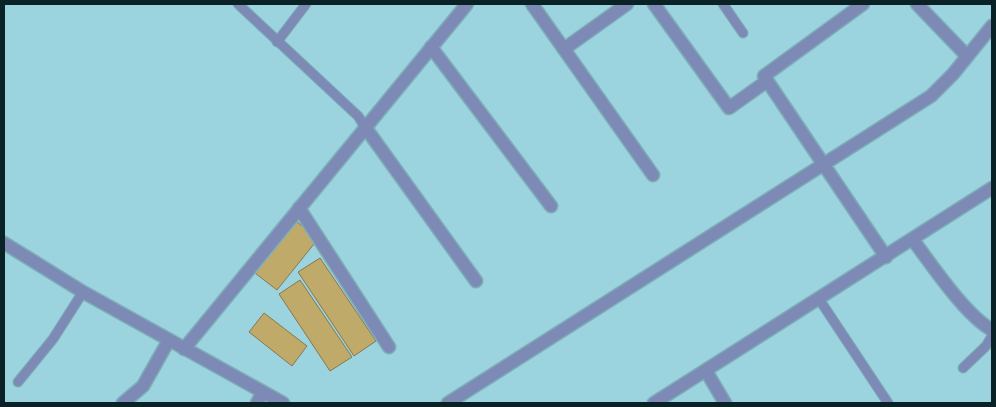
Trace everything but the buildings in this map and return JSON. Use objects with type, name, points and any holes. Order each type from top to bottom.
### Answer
[{"type":"street","points":[[184,349],[467,4]]},
{"type":"street","points":[[532,4],[653,175]]},
{"type":"street","points":[[564,49],[627,4]]},
{"type":"street","points":[[654,4],[729,108],[767,81]]},
{"type":"street","points":[[863,4],[764,76],[886,257]]},
{"type":"street","points":[[918,4],[967,56]]},
{"type":"street","points":[[448,403],[931,96],[953,74],[992,26]]},
{"type":"street","points":[[431,47],[551,206]]},
{"type":"street","points":[[365,127],[476,281]]},
{"type":"street","points":[[654,403],[992,188]]},
{"type":"street","points":[[299,208],[389,347]]},
{"type":"street","points":[[913,240],[954,294],[992,330]]},
{"type":"street","points":[[4,243],[83,292],[184,349],[260,398],[283,403]]},
{"type":"street","points":[[123,403],[143,386],[168,340]]},
{"type":"street","points":[[706,371],[725,403]]},
{"type":"lane","points":[[238,4],[358,116],[365,127]]},
{"type":"lane","points":[[277,42],[306,4]]},
{"type":"lane","points":[[723,4],[743,32]]},
{"type":"lane","points":[[18,382],[53,339],[83,292]]},
{"type":"lane","points":[[819,299],[888,403]]},
{"type":"lane","points":[[963,368],[986,346],[992,336]]}]
